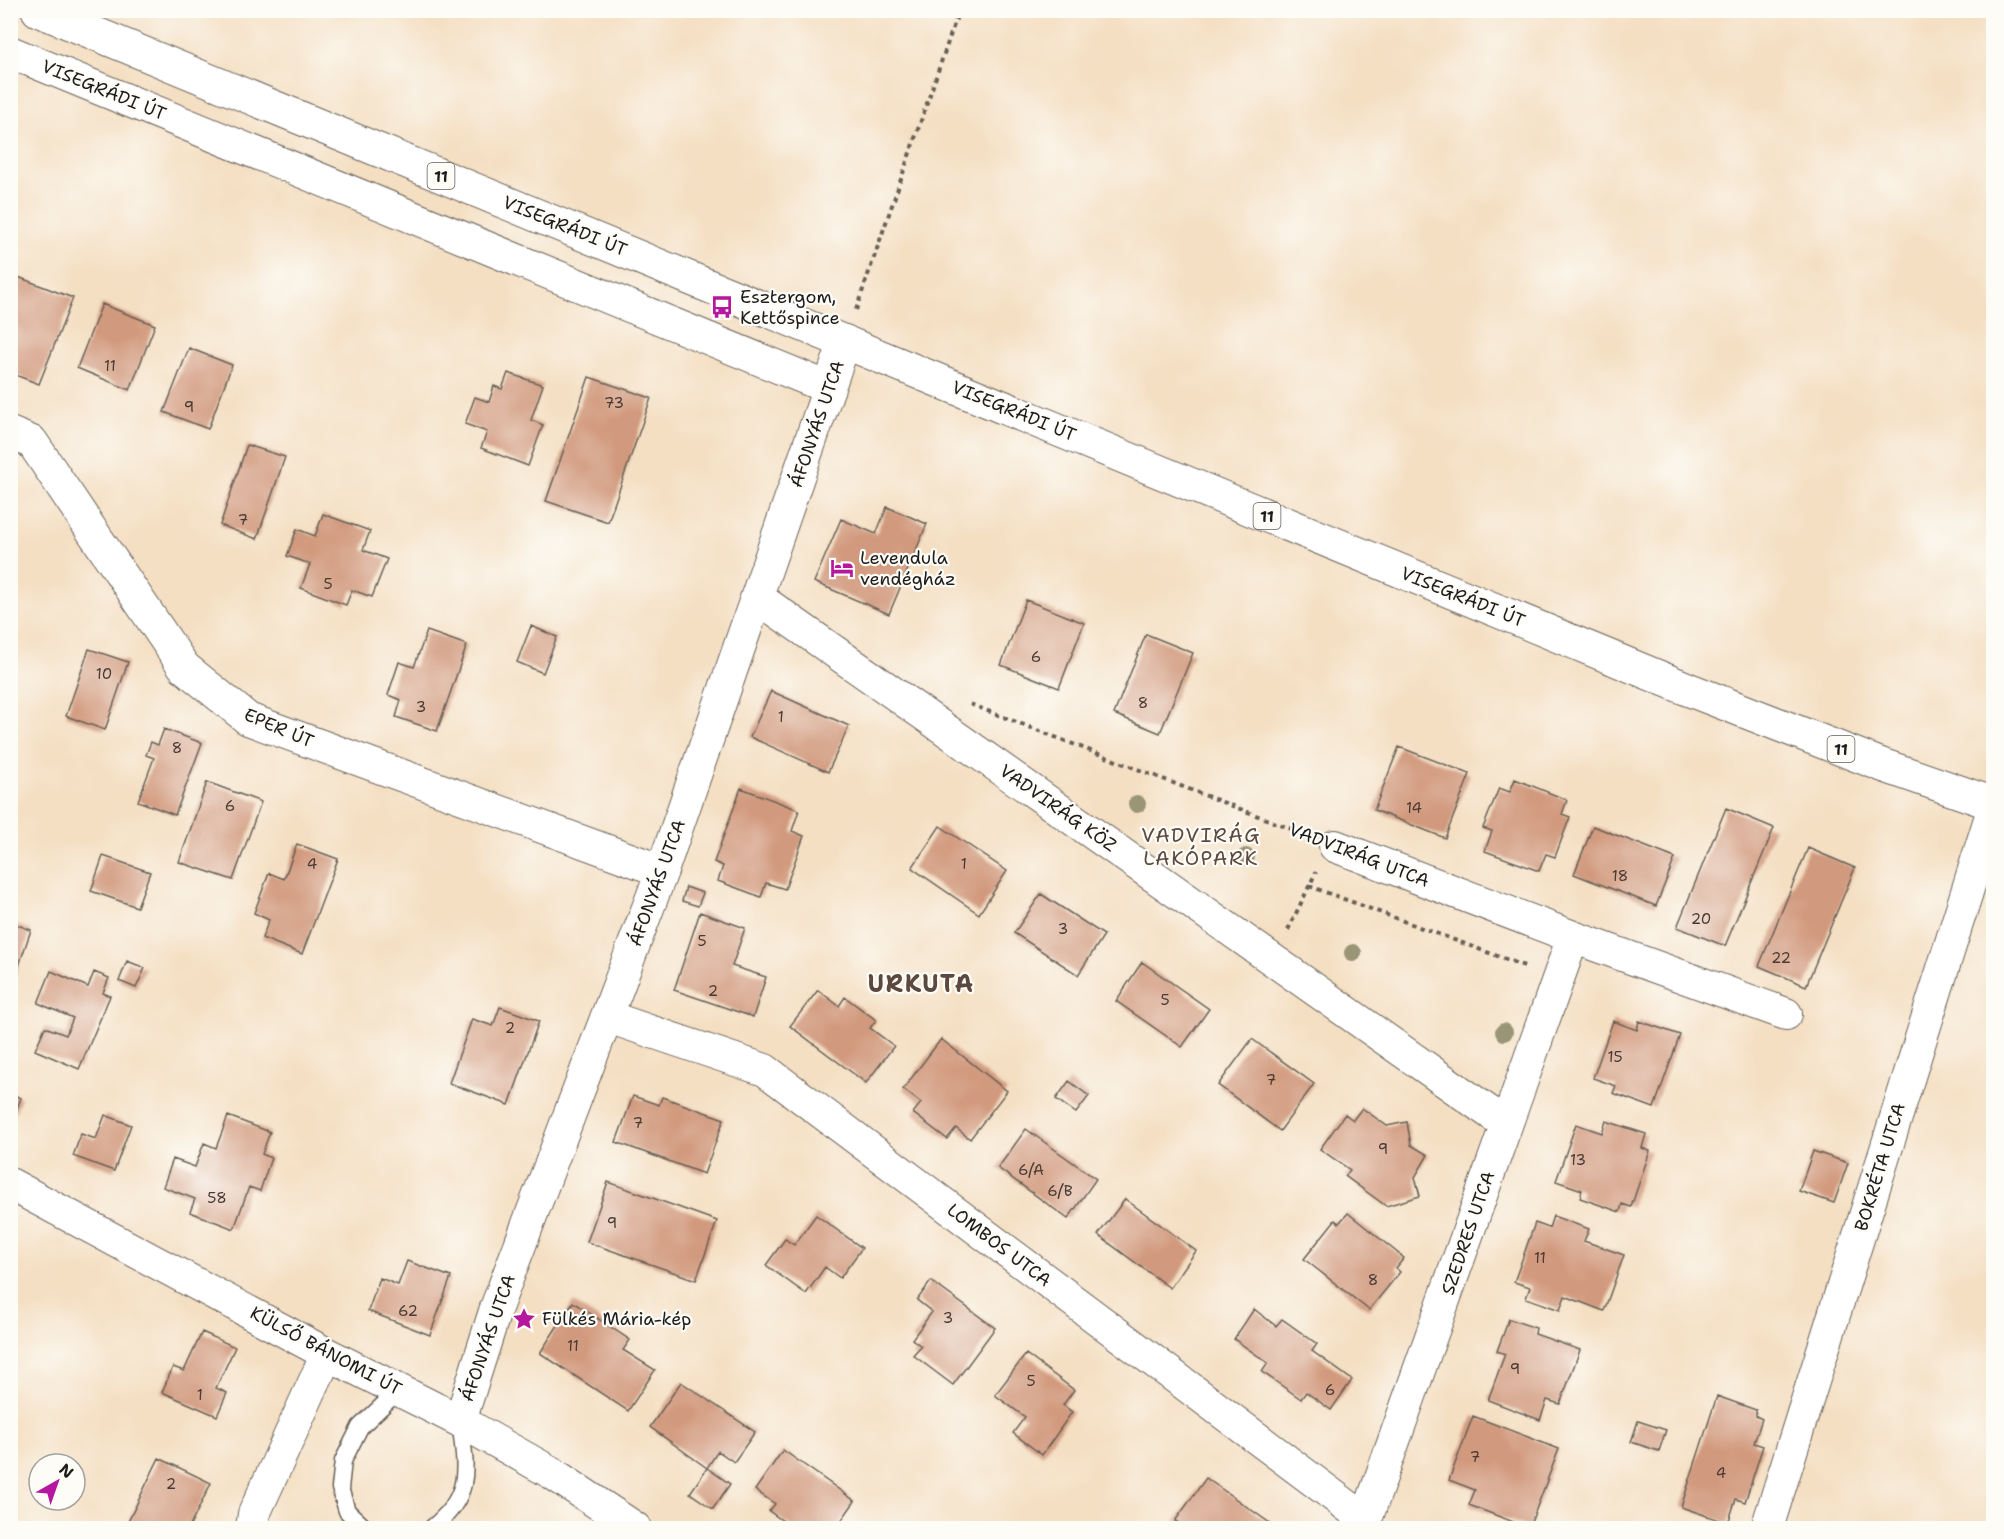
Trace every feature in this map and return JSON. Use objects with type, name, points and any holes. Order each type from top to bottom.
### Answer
[{"type":"main road","name":"VISEGRÁDI ÚT","points":[[38,10],[1690,690],[1882,765],[1994,805]]},
{"type":"street","name":"VISEGRÁDI ÚT","points":[[10,52],[830,388]]},
{"type":"street","name":"ÁFONYÁS UTCA","points":[[460,1421],[496,1308],[662,871],[845,341]]},
{"type":"street","name":"EPER ÚT","points":[[10,433],[32,442],[184,667],[248,718],[662,871]]},
{"type":"street","name":"VADVIRÁG KÖZ","points":[[757,597],[1506,1124]]},
{"type":"street","name":"BOKRÉTA UTCA","points":[[1767,1528],[1994,805]]},
{"type":"street","name":"VADVIRÁG UTCA","points":[[1335,846],[1573,937],[1785,1014]]},
{"type":"street","name":"SZEDRES UTCA","points":[[1365,1524],[1573,937]]},
{"type":"street","name":"LOMBOS UTCA","points":[[608,1017],[765,1070],[1365,1524]]},
{"type":"street","name":"KÜLSŐ BÁNOMI ÚT","points":[[10,1185],[460,1421],[552,1473],[635,1528]]},
{"type":"street","points":[[252,1528],[254,1514],[327,1353]]},
{"type":"lane","points":[[365,1528],[347,1511],[340,1488],[344,1461],[360,1427],[399,1390]]},
{"type":"lane","points":[[432,1528],[444,1518],[460,1497],[466,1469],[460,1421]]},
{"type":"path","points":[[845,341],[959,10]]},
{"type":"path","name":"VADVIRÁG UTCA","points":[[967,703],[1335,846]]},
{"type":"path","points":[[1275,960],[1324,852],[1335,846]]},
{"type":"path","points":[[1309,886],[1558,979]]},
{"type":"building","points":[[18,277],[73,298],[39,384],[10,373],[10,295]]},
{"type":"building","points":[[102,304],[155,325],[130,390],[77,368]]},
{"type":"building","points":[[189,348],[232,365],[208,429],[164,412]]},
{"type":"building","points":[[508,373],[543,385],[531,420],[543,425],[528,466],[481,448],[487,432],[465,424],[475,397],[489,402],[494,386],[502,389]]},
{"type":"building","points":[[589,377],[651,398],[608,522],[546,501]]},
{"type":"building","points":[[247,445],[285,457],[257,539],[220,525]]},
{"type":"building","points":[[887,507],[927,524],[889,614],[814,582],[841,519],[876,534]]},
{"type":"building","points":[[323,514],[370,531],[363,550],[387,559],[372,597],[352,590],[346,605],[301,588],[310,564],[287,556],[297,529],[315,536]]},
{"type":"building","points":[[1026,600],[1084,623],[1059,688],[1001,665]]},
{"type":"building","points":[[531,626],[557,637],[543,673],[517,662]]},
{"type":"building","points":[[427,631],[467,645],[437,731],[396,717],[401,700],[388,695],[399,662],[414,667]]},
{"type":"building","points":[[1146,634],[1193,653],[1160,733],[1114,714]]},
{"type":"building","points":[[89,649],[128,662],[105,730],[66,716]]},
{"type":"building","points":[[771,691],[849,726],[828,772],[750,737]]},
{"type":"building","points":[[164,729],[202,743],[175,815],[138,801],[154,758],[146,755],[151,742],[158,745]]},
{"type":"building","points":[[1399,747],[1470,774],[1445,838],[1374,810]]},
{"type":"building","points":[[1515,779],[1567,800],[1562,814],[1570,817],[1555,857],[1546,854],[1539,871],[1485,851],[1492,831],[1483,828],[1499,788],[1510,792]]},
{"type":"building","points":[[207,782],[261,802],[233,880],[179,862]]},
{"type":"building","points":[[741,788],[799,810],[792,831],[804,836],[785,889],[766,883],[761,897],[718,881],[723,866],[714,862]]},
{"type":"building","points":[[1726,808],[1774,828],[1725,946],[1677,927]]},
{"type":"building","points":[[940,826],[1007,871],[979,914],[912,868]]},
{"type":"building","points":[[1593,826],[1675,858],[1656,906],[1574,874]]},
{"type":"building","points":[[297,844],[338,859],[302,954],[262,938],[269,920],[254,913],[269,873],[284,879]]},
{"type":"building","points":[[1808,848],[1855,868],[1806,986],[1759,966]]},
{"type":"building","points":[[103,856],[150,872],[137,907],[91,891]]},
{"type":"building","points":[[686,887],[703,893],[698,906],[682,901]]},
{"type":"building","points":[[1041,894],[1104,935],[1078,975],[1014,933]]},
{"type":"building","points":[[700,912],[745,928],[732,966],[766,977],[753,1017],[674,990]]},
{"type":"building","points":[[10,922],[31,930],[13,983],[10,982]]},
{"type":"building","points":[[127,961],[145,968],[136,988],[119,981]]},
{"type":"building","points":[[1142,962],[1209,1009],[1182,1047],[1116,1001]]},
{"type":"building","points":[[51,971],[88,987],[94,972],[109,978],[103,993],[110,996],[79,1069],[35,1050],[45,1027],[66,1035],[73,1018],[38,1003]]},
{"type":"building","points":[[818,990],[839,1006],[845,997],[876,1020],[870,1028],[894,1046],[866,1083],[790,1026]]},
{"type":"building","points":[[500,1007],[539,1021],[509,1105],[449,1083],[472,1019],[493,1026]]},
{"type":"building","points":[[1613,1021],[1637,1030],[1639,1021],[1680,1035],[1654,1108],[1613,1093],[1616,1086],[1593,1078]]},
{"type":"building","points":[[941,1039],[1007,1091],[970,1139],[956,1128],[947,1139],[913,1113],[921,1103],[903,1089]]},
{"type":"building","points":[[1252,1039],[1314,1084],[1280,1131],[1218,1085]]},
{"type":"building","points":[[1069,1081],[1089,1096],[1076,1113],[1056,1099]]},
{"type":"building","points":[[10,1093],[21,1098],[11,1124],[10,1124]]},
{"type":"building","points":[[633,1096],[659,1105],[662,1097],[724,1119],[704,1174],[616,1142]]},
{"type":"building","points":[[1362,1108],[1387,1126],[1407,1122],[1411,1145],[1428,1155],[1415,1177],[1420,1196],[1386,1206],[1345,1176],[1350,1170],[1320,1149],[1345,1114],[1353,1120]]},
{"type":"building","points":[[105,1115],[131,1125],[114,1171],[73,1156],[81,1134],[96,1139]]},
{"type":"building","points":[[228,1116],[270,1132],[262,1154],[271,1158],[260,1191],[249,1187],[234,1229],[190,1212],[195,1199],[163,1187],[173,1159],[195,1167],[204,1143],[216,1148]]},
{"type":"building","points":[[1606,1121],[1646,1134],[1642,1148],[1650,1151],[1631,1207],[1622,1204],[1620,1212],[1580,1198],[1582,1190],[1556,1181],[1576,1124],[1602,1133]]},
{"type":"building","points":[[1026,1129],[1096,1179],[1068,1219],[998,1168]]},
{"type":"building","points":[[1813,1151],[1848,1163],[1834,1203],[1799,1191]]},
{"type":"building","points":[[608,1182],[717,1221],[696,1280],[587,1242]]},
{"type":"building","points":[[1125,1199],[1196,1251],[1170,1288],[1098,1235]]},
{"type":"building","points":[[1348,1213],[1404,1258],[1396,1268],[1400,1272],[1369,1310],[1304,1259],[1335,1220],[1339,1223]]},
{"type":"building","points":[[816,1215],[862,1248],[840,1278],[825,1267],[806,1294],[766,1265],[785,1239],[794,1245]]},
{"type":"building","points":[[1553,1216],[1589,1229],[1584,1241],[1624,1255],[1604,1311],[1565,1296],[1560,1310],[1526,1298],[1530,1287],[1514,1282],[1535,1223],[1549,1228]]},
{"type":"building","points":[[407,1261],[451,1277],[430,1335],[368,1311],[380,1278],[398,1285]]},
{"type":"building","points":[[931,1281],[995,1328],[953,1385],[913,1355],[921,1346],[912,1339],[932,1312],[917,1300]]},
{"type":"building","points":[[573,1302],[630,1340],[623,1350],[655,1370],[628,1411],[540,1353]]},
{"type":"building","points":[[1254,1309],[1276,1326],[1282,1319],[1317,1344],[1312,1351],[1352,1380],[1331,1410],[1306,1392],[1301,1399],[1262,1372],[1268,1363],[1234,1339]]},
{"type":"building","points":[[1509,1319],[1536,1328],[1535,1334],[1580,1350],[1560,1404],[1547,1400],[1540,1420],[1488,1400],[1505,1354],[1497,1351]]},
{"type":"building","points":[[202,1332],[235,1347],[216,1388],[227,1393],[217,1416],[162,1392],[173,1367],[184,1371]]},
{"type":"building","points":[[1026,1354],[1074,1390],[1063,1405],[1072,1412],[1042,1455],[1013,1433],[1025,1417],[995,1395]]},
{"type":"building","points":[[681,1382],[755,1432],[734,1462],[718,1451],[707,1468],[650,1427]]},
{"type":"building","points":[[1717,1396],[1756,1410],[1756,1416],[1762,1419],[1754,1443],[1763,1446],[1745,1502],[1736,1499],[1728,1523],[1681,1507]]},
{"type":"building","points":[[1473,1416],[1559,1449],[1529,1528],[1469,1505],[1475,1490],[1449,1480]]},
{"type":"building","points":[[1638,1421],[1666,1430],[1659,1451],[1631,1442]]},
{"type":"building","points":[[783,1450],[855,1501],[836,1528],[793,1528],[769,1511],[775,1504],[755,1490]]},
{"type":"building","points":[[159,1458],[211,1483],[189,1528],[130,1528],[126,1526]]},
{"type":"building","points":[[707,1468],[730,1484],[713,1509],[690,1493]]},
{"type":"building","points":[[1206,1478],[1277,1528],[1186,1528],[1175,1521]]},
{"type":"place","name":"Esztergom, Kettőspince","points":[[722,307]]},
{"type":"place","name":"Levendula vendégház","points":[[842,568]]},
{"type":"place","name":"Fülkés Mária-kép","points":[[524,1319]]},
{"type":"district","name":"VADVIRÁG LAKÓPARK","points":[[1201,846]]},
{"type":"district","name":"URKUTA","points":[[921,984]]}]
